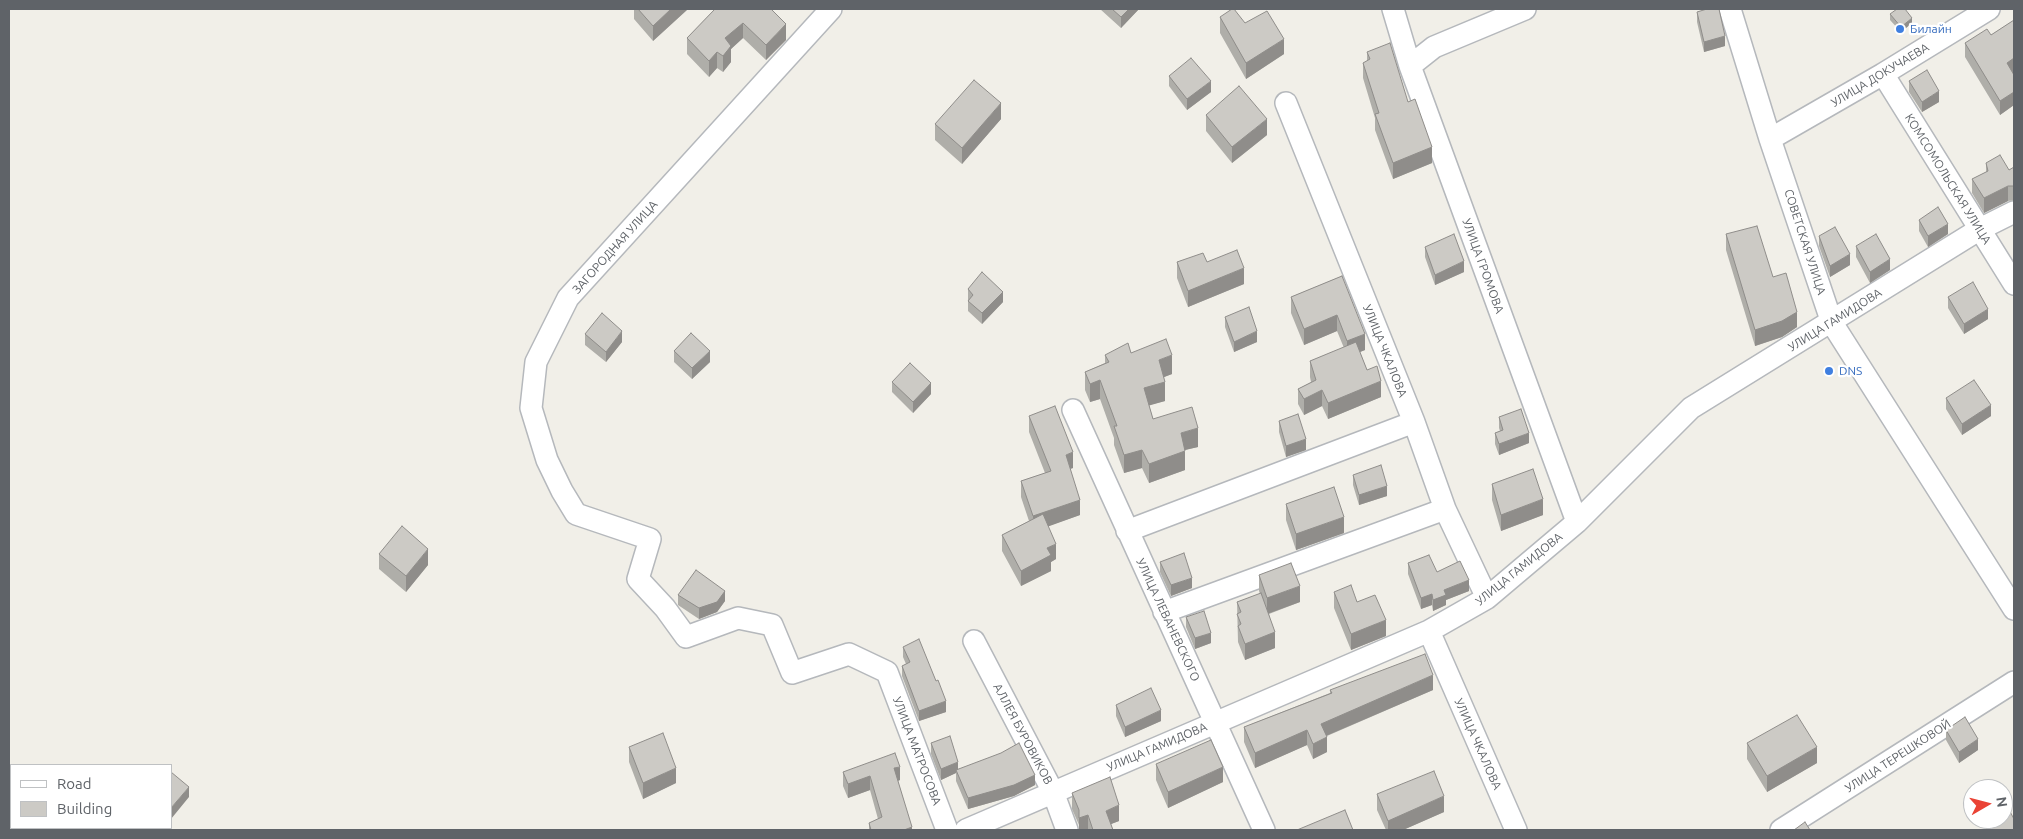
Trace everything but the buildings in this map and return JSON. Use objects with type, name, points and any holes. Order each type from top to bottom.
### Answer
[{"type":"street","name":"ЗАГОРОДНАЯ УЛИЦА","points":[[831,9],[568,298],[536,362],[531,408],[547,460],[576,514],[650,539],[638,579],[665,608],[686,637],[738,618],[772,625],[792,673],[849,654],[887,672]]},
{"type":"street","name":"УЛИЦА ГРОМОВА","points":[[1393,9],[1410,66],[1577,522]]},
{"type":"street","points":[[1410,66],[1434,47],[1525,9]]},
{"type":"street","name":"СОВЕТСКАЯ УЛИЦА","points":[[1730,9],[1770,139],[1832,323],[2014,609]]},
{"type":"street","name":"УЛИЦА ДОКУЧАЕВА","points":[[1770,139],[1883,74],[1989,9]]},
{"type":"street","name":"КОМСОМОЛЬСКАЯ УЛИЦА","points":[[1883,74],[2014,284]]},
{"type":"street","name":"УЛИЦА ЧКАЛОВА","points":[[1286,102],[1414,422],[1445,509],[1487,598]]},
{"type":"street","name":"УЛИЦА ГАМИДОВА","points":[[966,830],[1429,631],[1487,598],[1577,522],[1692,408],[1980,230],[2014,212]]},
{"type":"street","name":"УЛИЦА ЛЕВАНЕВСКОГО","points":[[1073,410],[1264,830]]},
{"type":"street","points":[[1127,531],[1414,422]]},
{"type":"street","points":[[1164,612],[1445,509]]},
{"type":"street","name":"УЛИЦА ЧКАЛОВА","points":[[1429,631],[1516,830]]},
{"type":"street","name":"АЛЛЕЯ БУРОВИКОВ","points":[[974,641],[1053,792],[1067,830]]},
{"type":"street","name":"УЛИЦА МАТРОСОВА","points":[[887,672],[947,830]]},
{"type":"street","name":"УЛИЦА ТЕРЕШКОВОЙ","points":[[1781,830],[2014,682]]},
{"type":"place","name":"Билайн","points":[[1900,29]]},
{"type":"place","name":"DNS","points":[[1829,371]]}]
